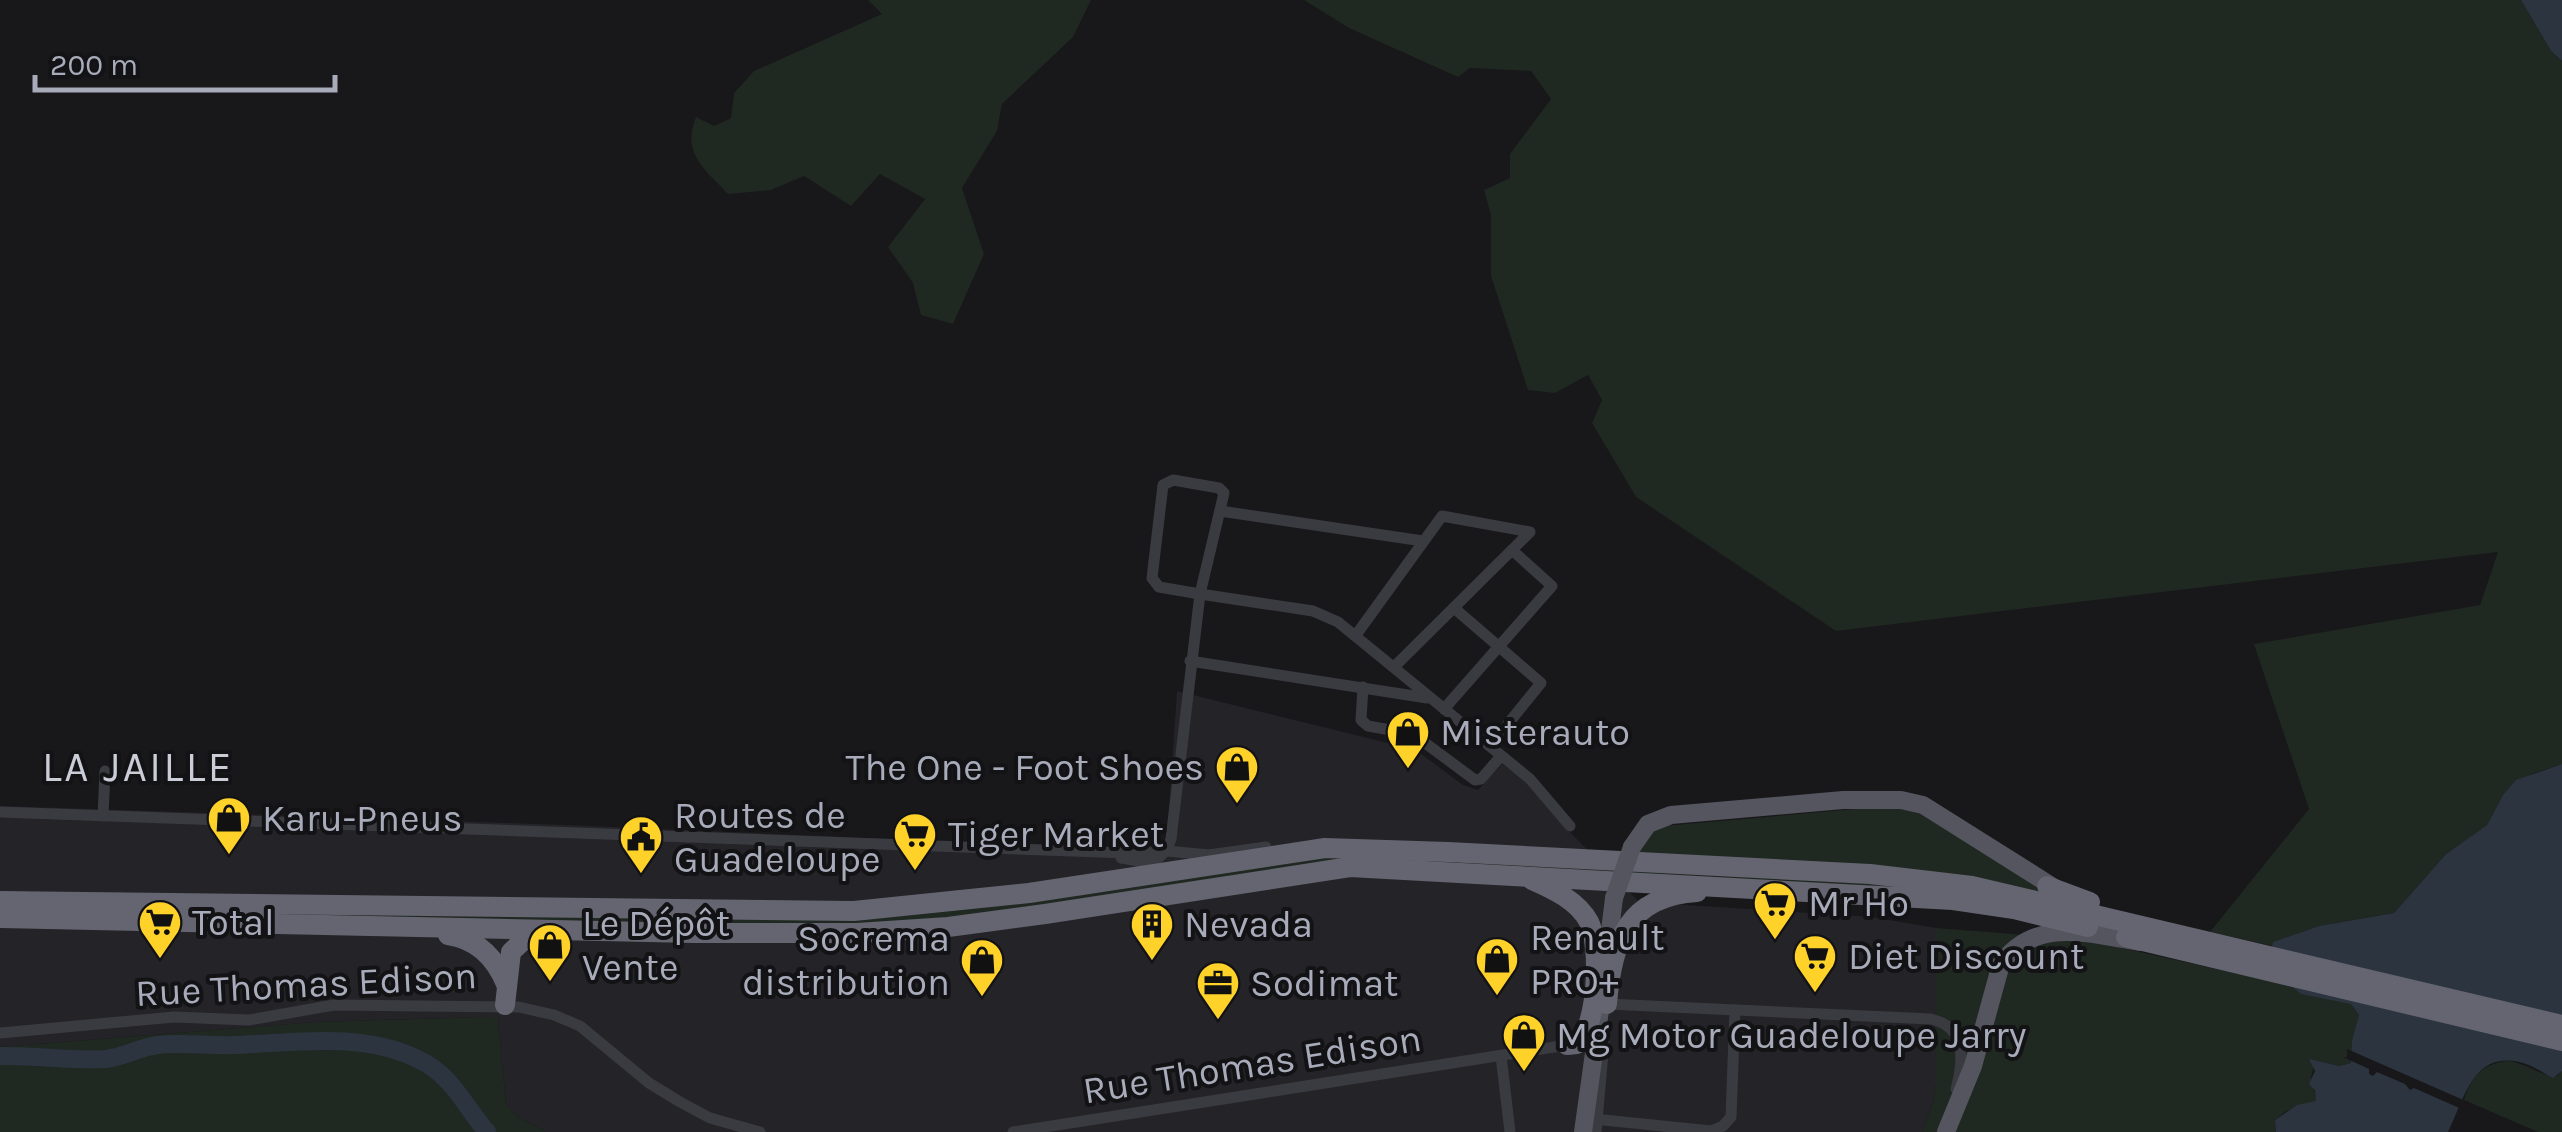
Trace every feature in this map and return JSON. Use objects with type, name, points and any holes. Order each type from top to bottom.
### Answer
[{"type":"highway","points":[[3,906],[301,915],[868,911],[1029,894],[1325,848],[1923,879],[1990,890],[2146,935]]},
{"type":"highway","points":[[341,926],[694,934],[857,933],[948,927],[1350,867],[1953,900],[2222,948],[2562,1023]]},
{"type":"highway","points":[[1521,876],[1566,898],[1584,915],[1594,936],[1596,968],[1587,1032],[1577,1044],[1567,1045]]},
{"type":"highway","points":[[2048,886],[2222,948],[2562,1040]]},
{"type":"highway","points":[[3,906],[95,888]]},
{"type":"highway","points":[[160,889],[171,896],[301,915],[341,926],[462,938],[489,954],[500,967],[506,995]]},
{"type":"highway","points":[[1607,1004],[1620,935],[1627,922],[1663,899],[1692,892],[1832,892]]},
{"type":"highway","points":[[180,937],[301,915]]},
{"type":"highway","points":[[0,926],[72,930],[91,938]]},
{"type":"highway","points":[[506,995],[511,952],[526,938],[663,938],[694,934]]},
{"type":"main road","points":[[1590,1125],[1614,898],[1632,847],[1648,824],[1671,815],[1880,799],[1922,806],[1993,846],[2048,886],[2146,935]]},
{"type":"main road","points":[[1946,1132],[1967,1082],[2001,964],[2020,942],[2038,934],[2059,932],[2146,935]]},
{"type":"street","points":[[1167,852],[1200,594],[1224,493],[1220,488],[1173,480],[1163,485],[1153,582],[1164,589],[1200,594],[1314,610],[1356,635],[1490,746],[1530,780],[1570,826]]},
{"type":"street","points":[[1220,511],[1423,541]]},
{"type":"street","points":[[1356,635],[1442,516],[1530,532],[1394,667]]},
{"type":"street","points":[[1444,709],[1552,586],[1512,550]]},
{"type":"street","points":[[1454,608],[1541,682],[1490,746]]},
{"type":"street","points":[[1190,661],[1431,699]]},
{"type":"street","points":[[1363,687],[1361,720],[1368,726],[1414,734],[1475,780],[1481,780],[1501,756]]},
{"type":"street","points":[[102,816],[105,771]]},
{"type":"street","points":[[0,812],[1092,852],[1209,855],[1320,840],[1368,840],[1448,852]]},
{"type":"street","name":"Rue Thomas Edison","points":[[0,1033],[174,1017],[249,1020],[334,1005],[506,995],[580,1026],[649,1083],[680,1102],[710,1118],[760,1132]]},
{"type":"street","points":[[1736,1010],[1731,1117],[1723,1126],[1711,1130],[1590,1125],[1607,1004],[1931,1019],[1944,1022],[1956,1033],[1962,1048],[1946,1132]]},
{"type":"street","name":"Rue Thomas Edison","points":[[1012,1132],[1567,1045]]},
{"type":"street","points":[[1500,1056],[1510,1132]]},
{"type":"shaded area","points":[[868,0],[1091,0],[1073,37],[1002,104],[997,131],[962,188],[984,254],[953,324],[921,315],[913,283],[888,247],[925,199],[880,174],[851,206],[804,176],[771,190],[728,194],[693,151],[696,117],[714,126],[731,118],[734,93],[754,71],[882,14]]},
{"type":"shaded area","points":[[1304,0],[2521,0],[2551,51],[2562,61],[2562,764],[2532,774],[2503,795],[2487,825],[2446,854],[2394,913],[2319,926],[2274,942],[2273,946],[2210,932],[2309,809],[2254,644],[2480,605],[2498,552],[1836,631],[1636,497],[1592,423],[1602,400],[1588,375],[1555,393],[1528,390],[1491,276],[1491,215],[1484,190],[1510,178],[1510,154],[1551,99],[1531,71],[1470,68],[1458,77],[1349,28]]},
{"type":"shaded area","points":[[1177,691],[1416,750],[1463,785],[1478,790],[1502,764],[1537,789],[1557,819],[1639,902],[1872,917],[1936,928],[1936,1085],[1922,1132],[546,1132],[519,1118],[506,1105],[498,1020],[484,1017],[316,1022],[0,1047],[0,806],[1166,851]]},
{"type":"shaded area","points":[[1889,806],[1928,815],[2052,897],[1636,857],[1652,832],[1664,826]]},
{"type":"shaded area","points":[[1361,854],[1867,881],[1964,891],[1416,864],[877,926],[635,925],[0,906],[869,919]]},
{"type":"shaded area","points":[[1936,928],[2081,939],[2289,985],[2351,1004],[2359,1015],[2351,1063],[2339,1066],[2315,1061],[2311,1077],[2317,1101],[2286,1111],[2275,1120],[2276,1132],[1922,1132],[1936,1085]]},
{"type":"shaded area","points":[[498,1019],[506,1105],[519,1118],[546,1132],[0,1132],[0,1047],[316,1022]]},
{"type":"shaded area","points":[[2506,1061],[2551,1076],[2562,1071],[2562,1132],[2538,1132],[2464,1100],[2479,1073]]},
{"type":"water","points":[[2521,0],[2562,0],[2562,61],[2551,51]]},
{"type":"water","points":[[2562,764],[2562,1071],[2553,1078],[2523,1063],[2493,1063],[2473,1080],[2448,1132],[2276,1132],[2275,1120],[2297,1105],[2316,1101],[2315,1090],[2309,1084],[2315,1071],[2309,1059],[2339,1066],[2351,1063],[2359,1015],[2351,1004],[2301,994],[2269,968],[2273,942],[2319,926],[2394,913],[2446,854],[2487,825],[2516,780]]},
{"type":"pier","points":[[2347,1049],[2468,1102],[2464,1110],[2414,1088],[2410,1090],[2377,1072],[2373,1076],[2369,1069],[2343,1057],[2347,1057]]},
{"type":"waterway","points":[[0,1056],[106,1059],[167,1044],[333,1041],[382,1046],[405,1053],[437,1071],[487,1132]]},
{"type":"place","name":"Misterauto","points":[[1408,770]]},
{"type":"place","name":"The One - Foot Shoes","points":[[1237,805]]},
{"type":"place","name":"Karu-Pneus","points":[[229,856]]},
{"type":"place","name":"Tiger Market","points":[[915,872]]},
{"type":"place","name":"Routes de Guadeloupe","points":[[641,875]]},
{"type":"place","name":"Mr Ho","points":[[1775,941]]},
{"type":"place","name":"Total","points":[[160,960]]},
{"type":"place","name":"Nevada","points":[[1152,962]]},
{"type":"place","name":"Le Dépôt Vente","points":[[550,983]]},
{"type":"place","name":"Diet Discount","points":[[1815,994]]},
{"type":"place","name":"Renault PRO+","points":[[1497,997]]},
{"type":"place","name":"Socrema distribution","points":[[982,998]]},
{"type":"place","name":"Sodimat","points":[[1218,1021]]},
{"type":"place","name":"Mg Motor Guadeloupe Jarry","points":[[1524,1073]]},
{"type":"district","name":"LA JAILLE","points":[[138,766]]}]
